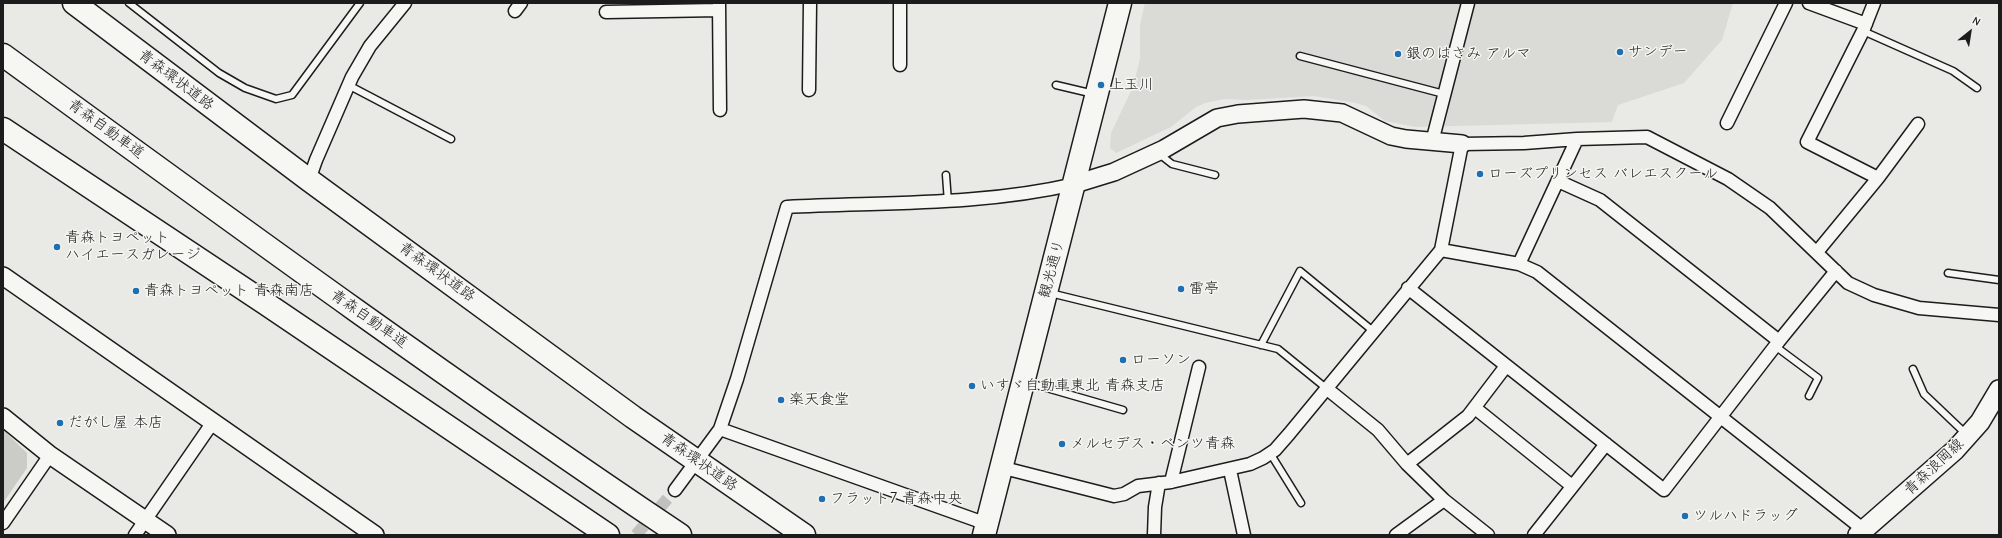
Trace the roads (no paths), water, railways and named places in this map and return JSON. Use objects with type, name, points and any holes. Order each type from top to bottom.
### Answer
[{"type":"highway","name":"青森環状道路","points":[[74,3],[309,180],[633,417],[804,535]]},
{"type":"highway","name":"観光通り","points":[[985,530],[1000,467],[1075,184],[1120,3]]},
{"type":"highway","name":"青森自動車道","points":[[3,55],[256,239],[471,391],[680,535]]},
{"type":"highway","points":[[3,129],[265,302],[608,535]]},
{"type":"main road","name":"青森浪岡線","points":[[1861,533],[1955,450],[1980,422],[1999,390]]},
{"type":"street","points":[[309,180],[321,147],[350,86],[352,77],[370,46],[405,3]]},
{"type":"street","points":[[809,90],[810,3]]},
{"type":"street","points":[[900,3],[900,65]]},
{"type":"street","points":[[1432,142],[1468,3]]},
{"type":"street","points":[[1727,123],[1786,3]]},
{"type":"street","points":[[1809,3],[1864,27]]},
{"type":"street","points":[[1874,3],[1864,27],[1807,142],[1878,178]]},
{"type":"street","points":[[606,12],[719,6],[720,110]]},
{"type":"street","points":[[675,490],[720,429],[737,379],[787,207],[948,202],[1044,191],[1075,184],[1114,172],[1157,152],[1217,118],[1238,114],[1304,109],[1342,113],[1391,136],[1432,142],[1462,144],[1524,143],[1577,138],[1647,137],[1728,179],[1770,208],[1848,283],[1874,295],[1919,308],[1999,315]]},
{"type":"street","points":[[1817,252],[1878,178],[1918,124]]},
{"type":"street","points":[[1519,264],[1577,138]]},
{"type":"street","points":[[1000,467],[1114,496],[1124,494],[1138,486],[1230,470],[1250,464],[1270,453],[1289,434],[1408,288],[1441,250],[1462,144]]},
{"type":"street","points":[[1558,181],[1600,200],[1777,344]]},
{"type":"street","points":[[1441,250],[1519,264],[1537,272],[1720,417],[1861,533]]},
{"type":"street","points":[[1408,288],[1664,490],[1777,344],[1836,271]]},
{"type":"street","points":[[3,276],[372,534]]},
{"type":"street","points":[[1407,464],[1461,423],[1506,366]]},
{"type":"street","points":[[1154,535],[1155,507],[1165,482],[1199,367]]},
{"type":"street","points":[[1326,388],[1378,430],[1407,464],[1444,500],[1488,535]]},
{"type":"street","points":[[1474,408],[1572,486]]},
{"type":"street","points":[[3,416],[50,455],[167,535]]},
{"type":"street","points":[[135,535],[213,422]]},
{"type":"street","points":[[720,429],[985,530]]},
{"type":"street","points":[[1534,535],[1606,444]]},
{"type":"street","points":[[3,522],[50,455]]},
{"type":"street","points":[[1230,470],[1244,535]]},
{"type":"street","points":[[1396,535],[1444,500]]},
{"type":"lane","points":[[129,3],[219,73],[245,88],[276,99],[292,95],[360,3]]},
{"type":"lane","points":[[1864,27],[1953,71],[1977,88]]},
{"type":"lane","points":[[1300,56],[1444,94]]},
{"type":"lane","points":[[1056,85],[1097,95]]},
{"type":"lane","points":[[350,86],[451,139]]},
{"type":"lane","points":[[1157,152],[1172,164],[1215,175]]},
{"type":"lane","points":[[946,175],[948,202]]},
{"type":"lane","points":[[1261,345],[1300,271],[1373,331]]},
{"type":"lane","points":[[1948,273],[1999,280]]},
{"type":"lane","points":[[1046,292],[1278,349],[1326,388]]},
{"type":"lane","points":[[1777,344],[1818,378],[1809,396]]},
{"type":"lane","points":[[1913,369],[1924,394],[1968,436]]},
{"type":"lane","points":[[1023,382],[1123,410]]},
{"type":"lane","points":[[1270,453],[1301,503]]},
{"type":"tunnel","points":[[636,535],[675,490]]},
{"type":"place","name":"サンデー","points":[[1620,52]]},
{"type":"place","name":"銀のはさみ アルマ","points":[[1398,54]]},
{"type":"place","name":"上玉川","points":[[1101,85]]},
{"type":"place","name":"ローズプリンセス バレエスクール","points":[[1480,174]]},
{"type":"place","name":"青森トヨペット ハイエースガレージ","points":[[57,247]]},
{"type":"place","name":"雷亭","points":[[1181,289]]},
{"type":"place","name":"青森トヨペット 青森南店","points":[[136,291]]},
{"type":"place","name":"ローソン","points":[[1123,360]]},
{"type":"place","name":"いすゞ自動車東北 青森支店","points":[[972,386]]},
{"type":"place","name":"楽天食堂","points":[[781,400]]},
{"type":"place","name":"だがし屋 本店","points":[[60,423]]},
{"type":"place","name":"メルセデス・ベンツ青森","points":[[1062,444]]},
{"type":"place","name":"フラット7 青森中央","points":[[822,499]]},
{"type":"place","name":"ツルハドラッグ","points":[[1685,516]]}]
